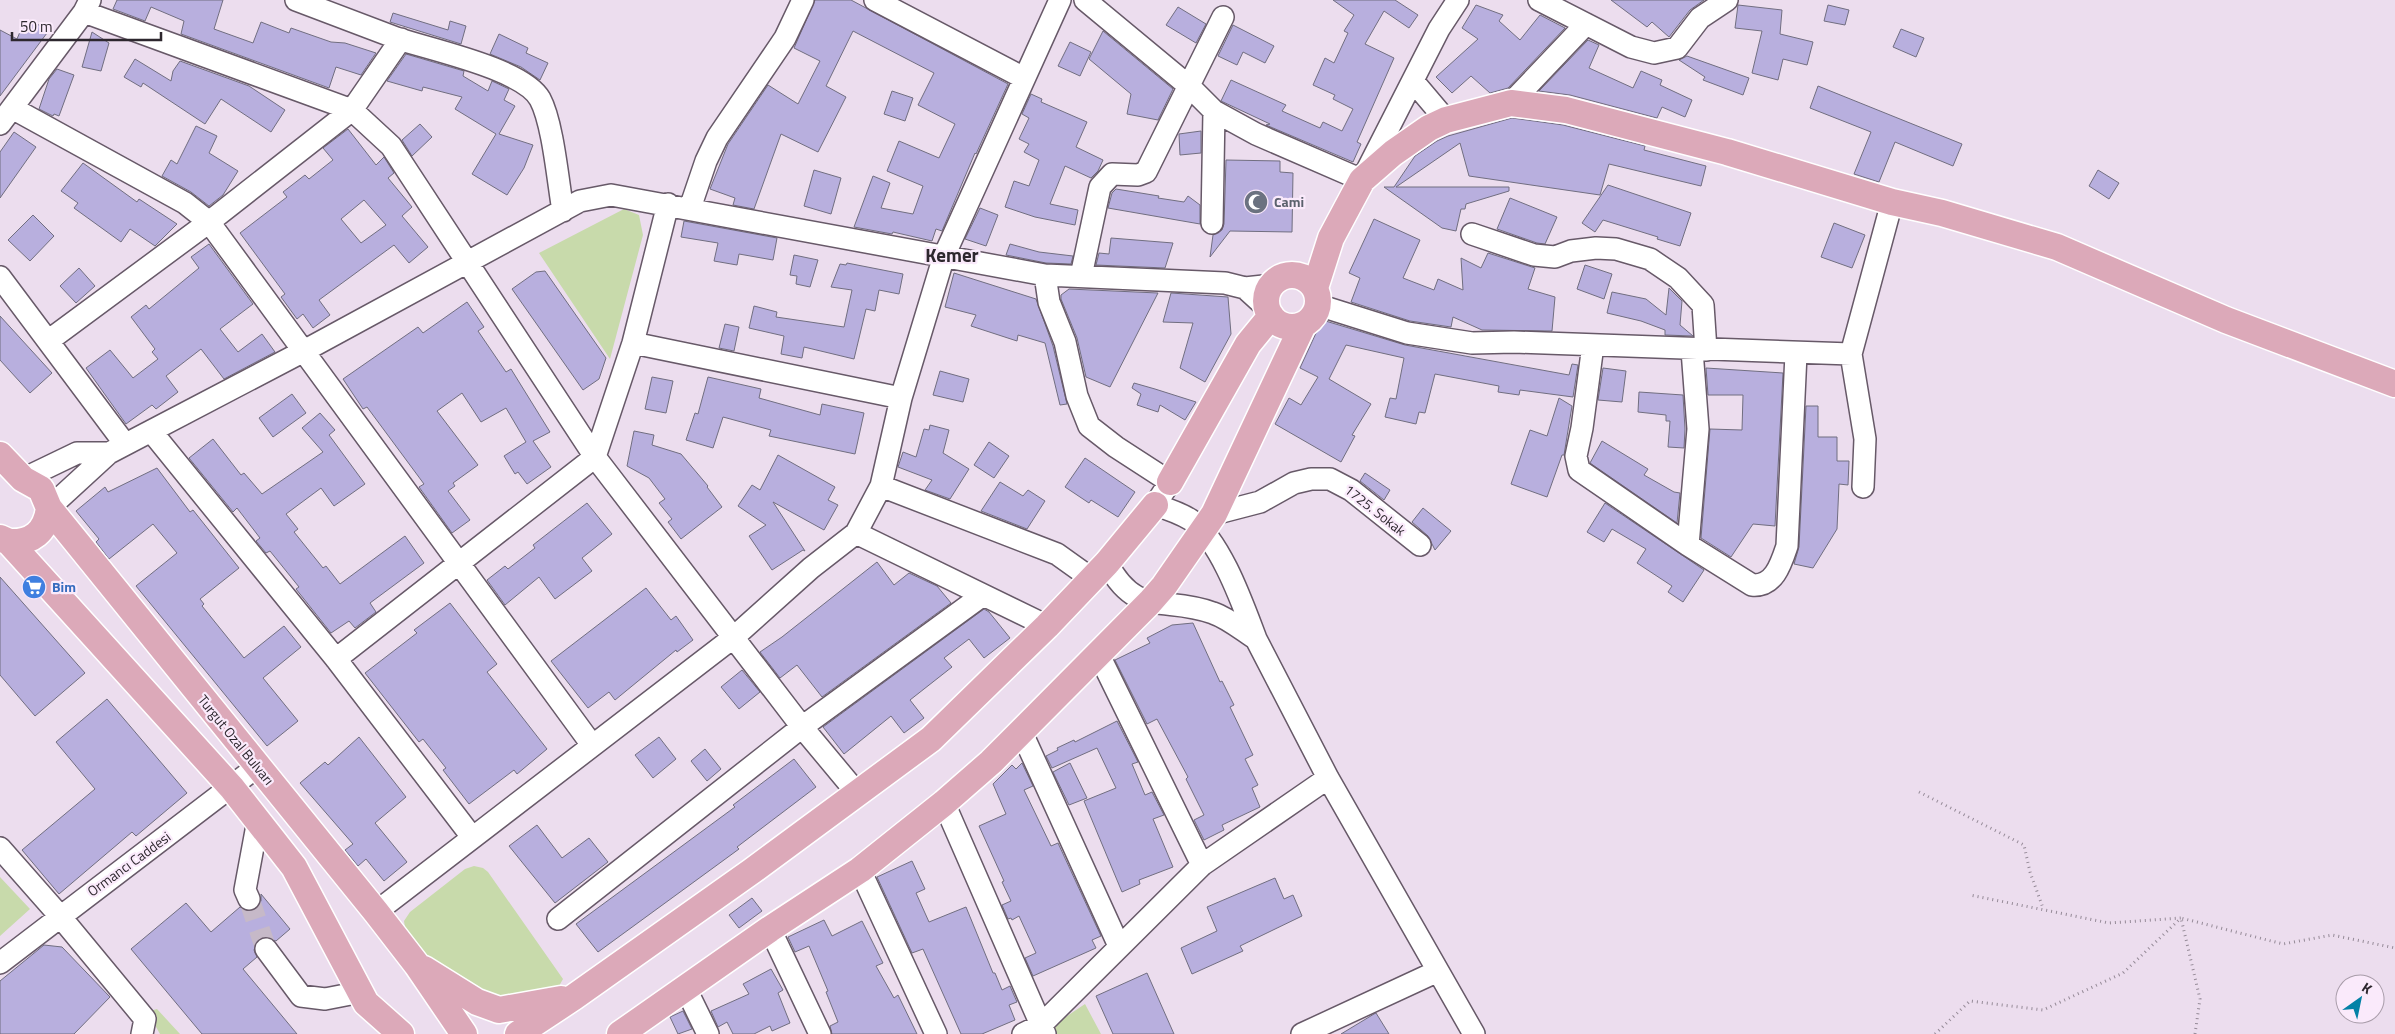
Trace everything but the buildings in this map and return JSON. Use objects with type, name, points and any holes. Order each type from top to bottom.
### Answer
[{"type":"main road","points":[[1170,482],[1248,344],[1290,296],[1331,238],[1362,180],[1393,152],[1429,128],[1446,120],[1511,103],[1566,110],[1727,152],[1892,202],[1942,213],[2057,247],[2226,320],[2395,384]]},
{"type":"main road","points":[[620,1034],[685,987],[860,870],[944,803],[1022,733],[1150,602],[1209,523],[1303,325],[1285,326],[1290,296]]},
{"type":"main road","name":"Turgut Ozal Bulvarı","points":[[0,455],[12,481],[41,489],[48,508],[376,912],[417,965],[464,1034]]},
{"type":"main road","points":[[518,1034],[574,997],[752,871],[931,739],[1048,626],[1099,571],[1155,505]]},
{"type":"main road","points":[[3,543],[28,540],[37,535],[48,518],[48,508]]},
{"type":"main road","points":[[3,543],[232,788],[258,820],[294,867],[364,998],[401,1034]]},
{"type":"main road","points":[[417,965],[477,1002],[498,1010],[574,997]]},
{"type":"main road","points":[[364,998],[370,1034]]},
{"type":"street","points":[[296,0],[401,39],[500,72],[525,84],[539,98],[546,116],[563,210]]},
{"type":"street","points":[[690,208],[706,161],[717,138],[785,38],[803,0]]},
{"type":"street","points":[[875,0],[1024,78]]},
{"type":"street","points":[[376,912],[734,637],[811,568],[856,533],[880,486],[901,398],[944,256],[1060,0]]},
{"type":"street","points":[[1085,0],[1190,87],[1214,111],[1256,134],[1362,180],[1439,29],[1458,0]]},
{"type":"street","points":[[1539,0],[1631,47],[1654,53],[1677,48],[1700,18],[1727,0]]},
{"type":"street","points":[[592,745],[457,564],[209,222],[185,203],[6,116],[87,6],[352,110],[391,146],[595,457],[802,727],[857,793]]},
{"type":"street","points":[[1081,276],[1100,187],[1112,174],[1138,175],[1146,172],[1190,87],[1223,17]]},
{"type":"street","points":[[1511,103],[1586,24]]},
{"type":"street","points":[[48,341],[209,222],[352,110],[401,39]]},
{"type":"street","points":[[1413,80],[1446,120]]},
{"type":"street","points":[[1212,224],[1214,111]]},
{"type":"street","points":[[48,508],[117,449],[302,352],[580,201],[612,195],[1045,274],[1224,283],[1290,296],[1417,335],[1472,343],[1514,342],[1796,354],[1851,354]]},
{"type":"street","points":[[1863,487],[1865,439],[1851,354],[1892,202]]},
{"type":"street","points":[[336,659],[595,457],[633,343],[668,204]]},
{"type":"street","points":[[1472,234],[1534,255],[1555,257],[1571,251],[1596,248],[1616,249],[1650,259],[1678,278],[1703,305],[1699,350],[1698,429],[1688,545]]},
{"type":"street","points":[[1045,274],[1049,302],[1065,342],[1077,396],[1089,426],[1116,447],[1170,482],[1155,505],[1177,512],[1192,521],[1209,523],[1256,639],[1328,778],[1474,1034]]},
{"type":"street","points":[[0,277],[48,341],[117,449]]},
{"type":"street","points":[[633,343],[901,398]]},
{"type":"street","points":[[1593,346],[1582,428],[1576,456],[1579,470],[1688,545],[1752,585],[1762,586],[1771,579],[1780,567],[1787,546],[1796,354]]},
{"type":"street","points":[[151,431],[336,659],[472,837]]},
{"type":"street","points":[[12,481],[77,453],[117,449]]},
{"type":"street","name":"1725. Sokak","points":[[1209,523],[1260,502],[1294,483],[1311,479],[1330,479],[1351,490],[1420,545]]},
{"type":"street","points":[[880,486],[1099,571],[1117,582],[1131,595],[1150,602],[1213,613],[1256,639]]},
{"type":"street","points":[[856,533],[1048,626]]},
{"type":"street","points":[[558,920],[802,727],[983,595]]},
{"type":"street","points":[[1099,655],[1202,865]]},
{"type":"street","points":[[1022,733],[1119,946]]},
{"type":"street","name":"Ormancı Caddesi","points":[[0,963],[232,788],[258,766]]},
{"type":"street","points":[[944,803],[1036,1031],[1202,865],[1328,778]]},
{"type":"street","points":[[248,899],[245,890],[258,820]]},
{"type":"street","points":[[0,848],[60,916],[145,1019],[142,1034]]},
{"type":"street","points":[[860,870],[936,1034]]},
{"type":"street","points":[[770,929],[820,1034]]},
{"type":"street","points":[[266,950],[301,996],[364,998]]},
{"type":"street","points":[[1302,1034],[1438,971]]},
{"type":"street","points":[[685,987],[708,1034]]},
{"type":"path","points":[[1919,792],[2024,845],[2030,872],[2043,908]]},
{"type":"path","points":[[1970,895],[2002,903],[2043,908],[2109,923],[2181,918],[2283,944],[2332,935],[2395,948]]},
{"type":"path","points":[[1935,1034],[1970,1001],[2043,1010],[2123,973],[2181,918]]},
{"type":"path","points":[[2181,918],[2200,999],[2195,1034]]},
{"type":"green space","points":[[624,209],[639,215],[643,235],[610,359],[539,253]]},
{"type":"green space","points":[[474,866],[483,868],[488,872],[563,979],[559,986],[496,1002],[421,955],[406,934],[404,921],[410,912],[465,869]]},
{"type":"green space","points":[[0,877],[30,909],[0,936]]},
{"type":"green space","points":[[1085,1004],[1101,1034],[1057,1034],[1052,1026]]},
{"type":"green space","points":[[157,1009],[180,1034],[160,1034],[150,1016],[150,1011]]},
{"type":"tunnel","points":[[249,899],[266,949]]},
{"type":"place","name":"Cami","points":[[1256,202]]},
{"type":"place","name":"Bim","points":[[34,587]]},
{"type":"district","name":"Kemer","points":[[952,255]]}]
